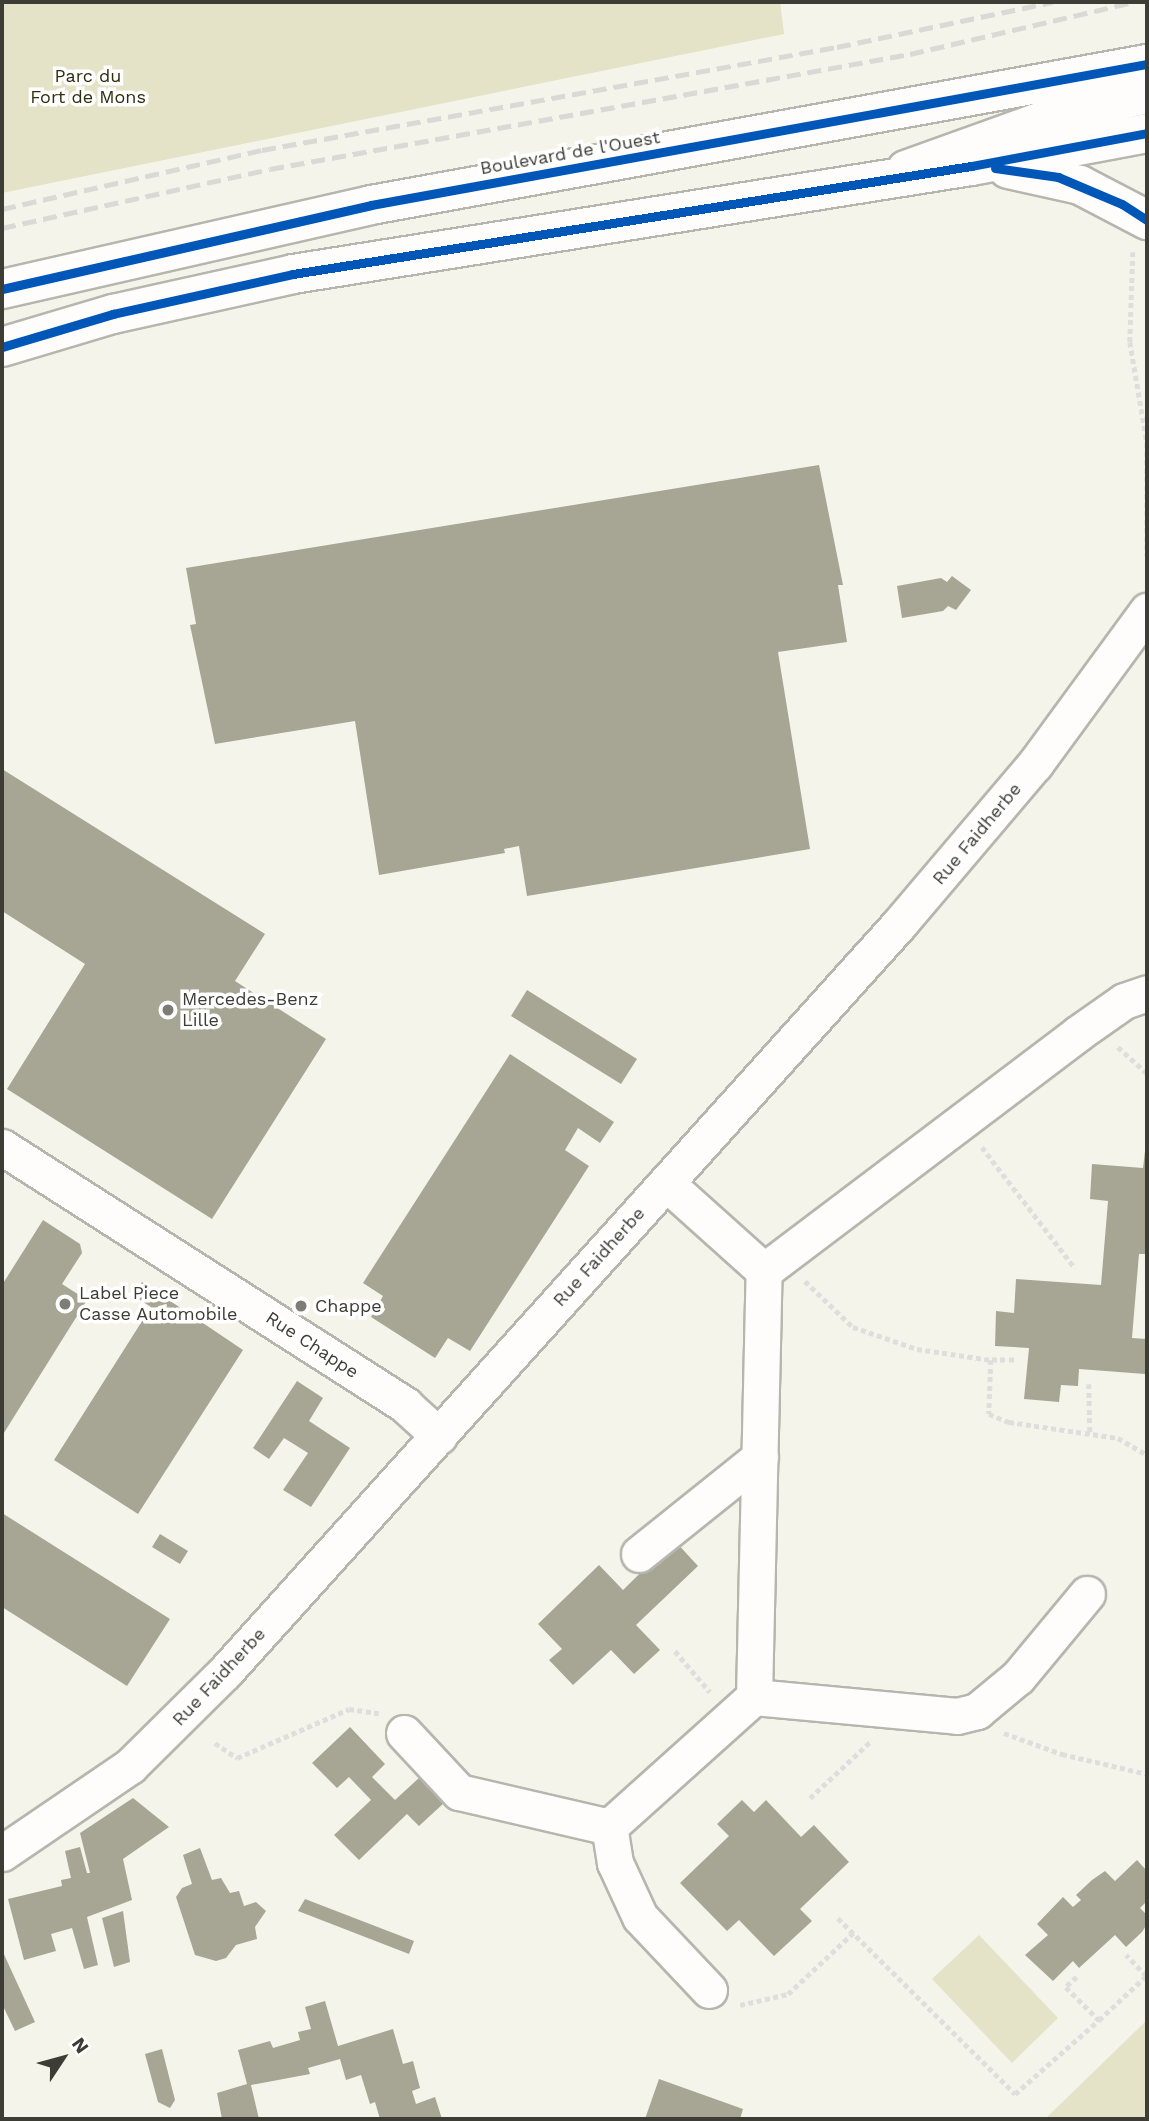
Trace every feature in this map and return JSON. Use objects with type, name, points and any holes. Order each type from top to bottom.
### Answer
[{"type":"main road","name":"Boulevard de l'Ouest","points":[[2,289],[371,205],[1147,64]]},
{"type":"main road","points":[[2,347],[113,314],[293,274],[870,183],[1147,133]]},
{"type":"main road","points":[[971,166],[1058,177],[1145,218]]},
{"type":"street","points":[[870,183],[1035,121],[1147,94]]},
{"type":"street","name":"Rue Faidherbe","points":[[2,1853],[104,1786],[159,1740],[439,1436],[970,843],[1035,764],[1147,611]]},
{"type":"street","points":[[743,1707],[775,1263],[1124,1001],[1147,993]]},
{"type":"street","name":"Rue Chappe","points":[[2,1147],[405,1405],[439,1436]]},
{"type":"street","points":[[666,1182],[775,1263]]},
{"type":"street","points":[[639,1554],[760,1457]]},
{"type":"street","points":[[609,1827],[743,1707],[957,1716],[977,1711],[1018,1677],[1087,1594]]},
{"type":"street","points":[[404,1733],[459,1792],[609,1827]]},
{"type":"street","points":[[609,1827],[615,1863],[640,1917],[709,1990]]},
{"type":"path","points":[[1145,218],[1130,262],[1130,342],[1147,443],[1147,556]]},
{"type":"path","points":[[962,1121],[1075,1268]]},
{"type":"path","points":[[775,1263],[853,1327],[917,1349],[991,1360],[1014,1360]]},
{"type":"path","points":[[991,1360],[989,1415],[1009,1422],[1118,1438],[1147,1455]]},
{"type":"path","points":[[1089,1384],[1090,1433]]},
{"type":"path","points":[[675,1651],[743,1707]]},
{"type":"path","points":[[215,1743],[237,1758],[349,1709],[378,1711],[404,1733]]},
{"type":"path","points":[[810,1798],[902,1712]]},
{"type":"path","points":[[957,1716],[1062,1754],[1147,1774]]},
{"type":"path","points":[[838,1918],[1015,2094],[1147,1976],[1126,1955]]},
{"type":"path","points":[[709,1990],[740,2006],[788,1994],[853,1933]]},
{"type":"path","points":[[1077,1977],[1066,1987],[1099,2020]]},
{"type":"green space","name":"Parc du Fort de Mons","points":[[2,2],[780,2],[784,34],[2,193]]},
{"type":"green space","points":[[979,1935],[1058,2018],[1012,2063],[932,1979]]},
{"type":"green space","points":[[1147,2020],[1147,2119],[1045,2119]]},
{"type":"building","points":[[819,465],[843,585],[838,585],[847,642],[778,652],[810,849],[527,896],[519,846],[504,849],[505,853],[379,875],[355,721],[215,744],[190,625],[196,624],[186,568]]},
{"type":"building","points":[[952,576],[971,590],[956,610],[948,606],[943,611],[902,618],[897,586],[941,578],[947,582]]},
{"type":"building","name":"Mercedes-Benz Lille","points":[[2,769],[265,934],[235,981],[326,1039],[212,1219],[7,1089],[85,964],[2,911]]},
{"type":"building","points":[[527,990],[637,1059],[621,1084],[511,1016]]},
{"type":"building","points":[[510,1054],[614,1122],[600,1143],[578,1128],[565,1150],[589,1166],[470,1351],[448,1338],[435,1358],[371,1317],[383,1296],[363,1283]]},
{"type":"building","points":[[1145,1151],[1147,1254],[1139,1254],[1132,1338],[1147,1339],[1145,1374],[1079,1369],[1078,1386],[1061,1385],[1059,1402],[1024,1399],[1029,1348],[995,1346],[996,1311],[1014,1313],[1016,1279],[1101,1285],[1108,1201],[1090,1199],[1092,1164],[1143,1168]]},
{"type":"building","points":[[43,1220],[80,1244],[82,1253],[62,1284],[87,1300],[2,1436],[2,1285]]},
{"type":"building","points":[[142,1282],[243,1350],[138,1514],[54,1460],[151,1307],[134,1296]]},
{"type":"building","points":[[297,1381],[323,1398],[309,1421],[350,1448],[311,1507],[283,1490],[308,1453],[284,1438],[269,1459],[253,1448]]},
{"type":"building","points":[[2,1513],[170,1619],[127,1686],[2,1607]]},
{"type":"building","points":[[160,1534],[188,1551],[180,1564],[152,1547]]},
{"type":"building","points":[[674,1540],[698,1566],[636,1625],[660,1650],[634,1674],[611,1650],[573,1685],[549,1660],[562,1649],[538,1624],[599,1565],[623,1590]]},
{"type":"building","points":[[350,1727],[385,1764],[372,1777],[395,1800],[420,1777],[445,1802],[419,1826],[407,1814],[359,1860],[334,1835],[371,1800],[349,1777],[337,1788],[312,1763]]},
{"type":"building","points":[[133,1798],[169,1827],[123,1859],[132,1900],[87,1917],[98,1965],[84,1969],[72,1928],[51,1934],[56,1951],[24,1960],[8,1899],[62,1886],[61,1880],[71,1878],[65,1851],[80,1847],[87,1873],[90,1873],[80,1833]]},
{"type":"building","points":[[742,1800],[754,1812],[766,1800],[801,1837],[814,1825],[849,1862],[800,1909],[812,1921],[774,1956],[739,1920],[727,1931],[680,1883],[729,1836],[717,1824]]},
{"type":"building","points":[[200,1848],[212,1880],[221,1878],[230,1893],[239,1891],[244,1906],[256,1902],[266,1911],[255,1927],[257,1939],[236,1945],[226,1958],[216,1961],[195,1955],[176,1897],[182,1888],[192,1884],[183,1855]]},
{"type":"building","points":[[1137,1860],[1147,1871],[1147,1901],[1140,1908],[1147,1915],[1147,1924],[1142,1932],[1126,1947],[1115,1935],[1079,1968],[1073,1961],[1053,1981],[1025,1955],[1048,1935],[1037,1924],[1063,1897],[1073,1907],[1081,1900],[1076,1895],[1092,1880],[1105,1871],[1115,1881]]},
{"type":"building","points":[[305,1899],[414,1941],[409,1954],[298,1911]]},
{"type":"building","points":[[123,1911],[130,1962],[114,1967],[102,1918]]},
{"type":"building","points":[[2,1950],[35,2022],[15,2031],[2,2004]]},
{"type":"building","points":[[325,2001],[338,2046],[393,2029],[403,2064],[413,2061],[420,2088],[412,2091],[416,2104],[435,2097],[442,2119],[380,2119],[375,2102],[370,2104],[361,2075],[346,2080],[340,2059],[308,2068],[310,2074],[251,2085],[259,2119],[222,2119],[217,2093],[247,2084],[238,2050],[270,2041],[273,2048],[300,2040],[298,2032],[311,2029],[305,2007]]},
{"type":"building","points":[[162,2049],[175,2100],[170,2108],[158,2102],[145,2054]]},
{"type":"building","points":[[659,2079],[743,2109],[740,2119],[645,2119]]},
{"type":"railway","points":[[2,209],[262,150],[837,47],[1052,2]]},
{"type":"railway","points":[[2,228],[270,169],[910,54],[1133,2]]},
{"type":"cycle path","points":[[2,289],[371,205],[1147,64]]},
{"type":"cycle path","points":[[2,347],[113,314],[293,274],[971,166],[1147,133]]},
{"type":"cycle path","points":[[995,168],[1058,177],[1122,204],[1147,220]]},
{"type":"place","name":"Mercedes-Benz Lille","points":[[168,1010]]},
{"type":"place","name":"Label Piece Casse Automobile","points":[[65,1304]]},
{"type":"place","name":"Chappe","points":[[301,1306]]}]
